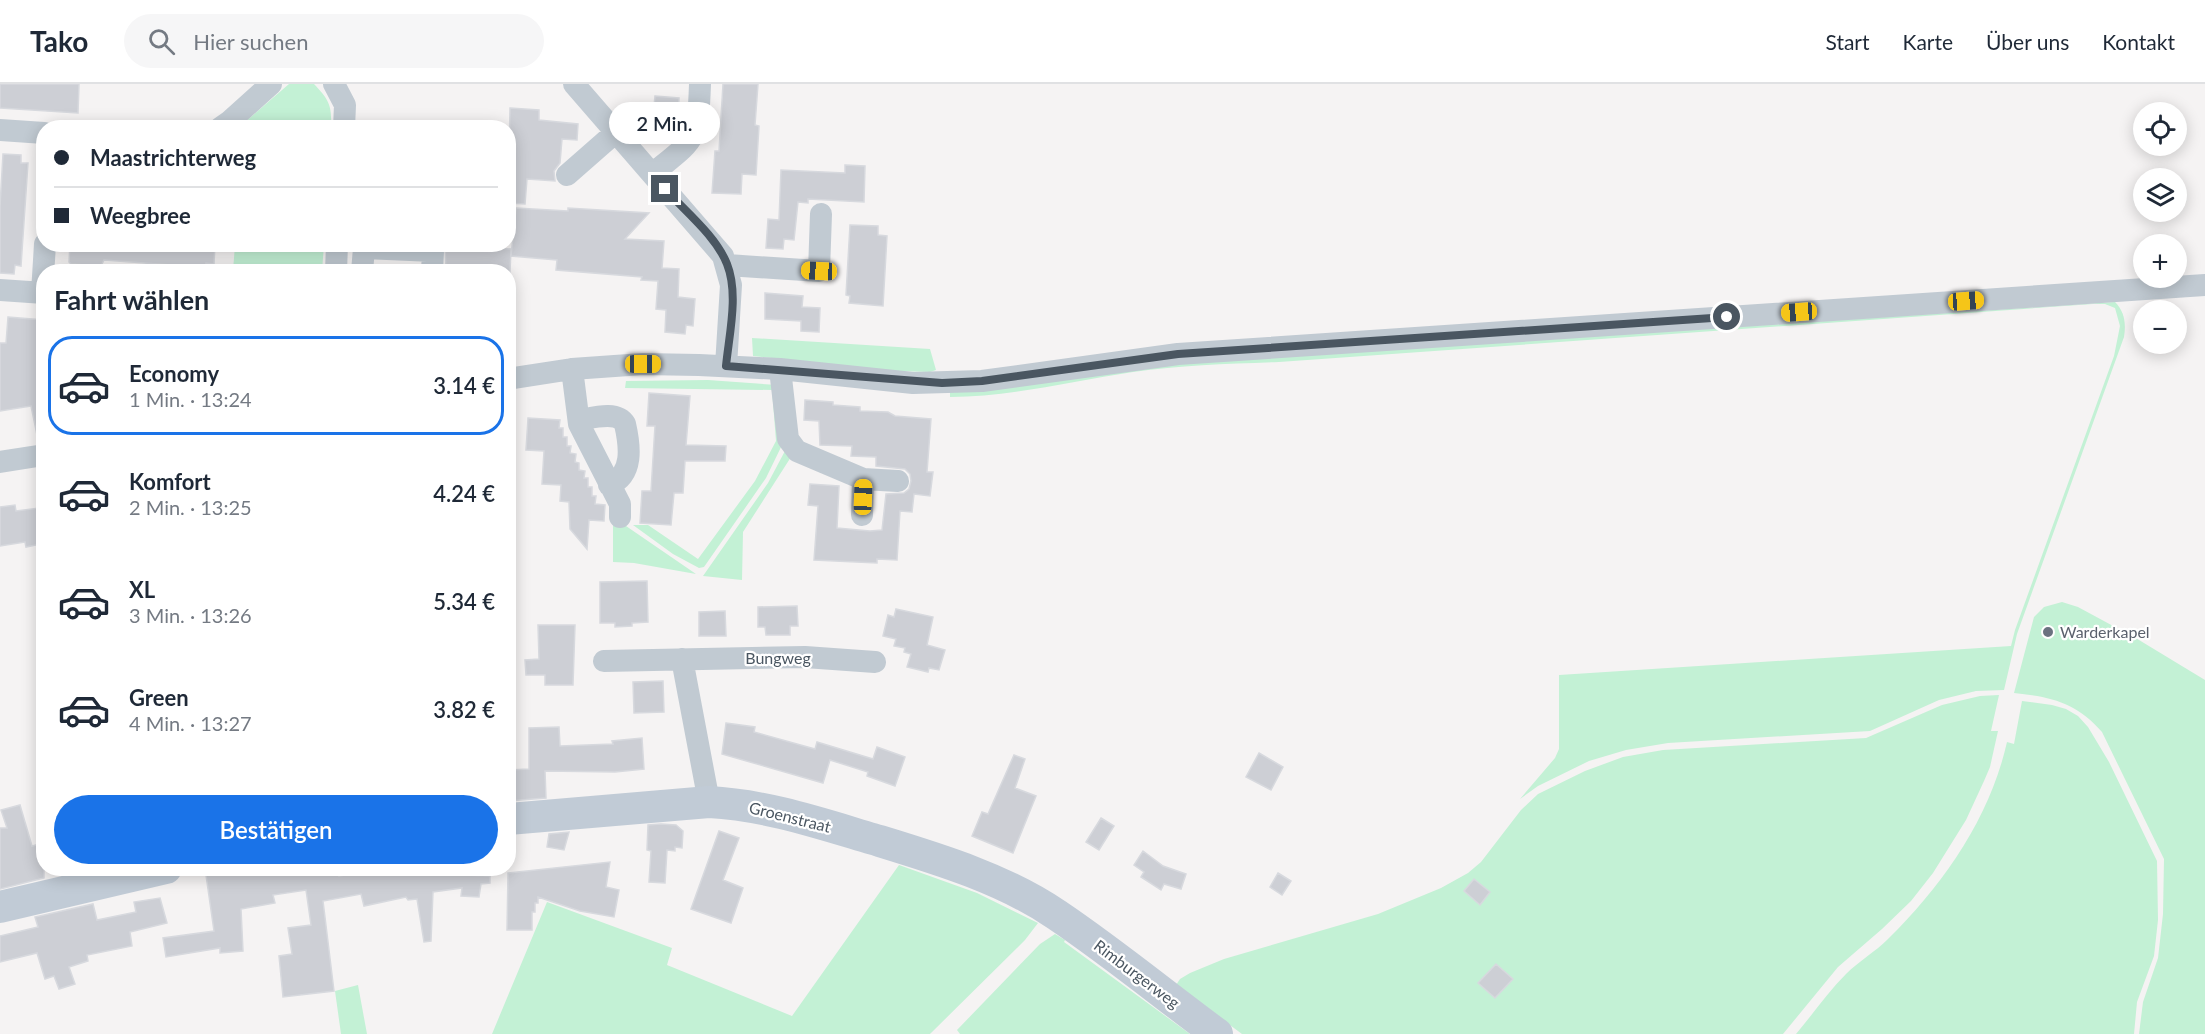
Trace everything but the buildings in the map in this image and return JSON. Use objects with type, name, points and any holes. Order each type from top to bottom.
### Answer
[{"type":"street","points":[[231,120],[271,84]]},
{"type":"street","points":[[334,84],[345,105],[344,120]]},
{"type":"street","points":[[574,84],[715,244],[728,266],[731,300],[726,366]]},
{"type":"street","points":[[652,174],[691,140],[699,119],[700,84]]},
{"type":"street","points":[[0,130],[36,132]]},
{"type":"street","points":[[567,176],[616,132]]},
{"type":"street","points":[[728,266],[819,271],[821,214]]},
{"type":"street","points":[[516,378],[572,369],[643,364],[780,369],[913,382],[972,382],[1178,354],[2205,285]]},
{"type":"street","points":[[0,290],[36,293]]},
{"type":"street","points":[[572,369],[579,420],[620,504],[620,517]]},
{"type":"street","points":[[780,369],[788,439],[797,451],[863,479],[898,481]]},
{"type":"street","points":[[579,420],[615,416],[622,419],[625,424],[628,465],[625,475],[609,485]]},
{"type":"street","points":[[0,462],[36,456]]},
{"type":"street","points":[[862,515],[863,479]]},
{"type":"street","name":"Bungweg","points":[[604,661],[805,657],[875,662]]},
{"type":"street","points":[[682,659],[709,802]]},
{"type":"street","name":"Groenstraat","points":[[516,818],[709,802],[733,803],[795,815],[903,849],[999,884],[1056,914]]},
{"type":"street","points":[[0,907],[132,876]]},
{"type":"street","name":"Rimburgerweg","points":[[1056,914],[1218,1034]]},
{"type":"green space","points":[[289,84],[314,84],[329,103],[331,113],[331,120],[247,120]]},
{"type":"green space","points":[[234,252],[323,252],[323,264],[234,264]]},
{"type":"green space","points":[[2115,302],[2124,318],[2124,337],[2017,634],[2004,690],[1976,691],[1939,700],[1870,731],[1668,743],[1626,750],[1589,761],[1538,786],[1520,799],[1555,758],[1559,749],[1559,675],[2011,646],[2114,356],[2120,326],[2115,308],[2105,304],[2093,304],[1279,362],[1187,366],[1133,372],[1019,391],[950,397],[950,391],[1184,363]]},
{"type":"green space","points":[[752,338],[930,349],[936,370],[930,372],[896,371],[753,356]]},
{"type":"green space","points":[[708,380],[777,385],[783,443],[766,478],[704,567],[699,568],[673,554],[633,525],[648,525],[698,559],[755,481],[776,441],[772,390],[625,388],[626,381]]},
{"type":"green space","points":[[786,449],[791,457],[743,532],[742,580],[703,576],[768,483]]},
{"type":"green space","points":[[613,522],[626,526],[696,574],[634,563],[613,562]]},
{"type":"green space","points":[[2062,602],[2078,607],[2139,640],[2205,680],[2205,1034],[2139,1034],[2143,1002],[2158,958],[2163,914],[2164,859],[2102,732],[2083,714],[2063,703],[2014,693],[2034,617],[2044,607]]},
{"type":"green space","points":[[1999,695],[1991,731],[1998,731],[1990,767],[1966,820],[1933,873],[1911,901],[1838,967],[1783,1034],[1242,1034],[1176,985],[1180,979],[1190,973],[1224,959],[1378,914],[1441,888],[1468,873],[1481,862],[1521,810],[1538,794],[1585,771],[1623,757],[1663,750],[1866,738],[1942,705],[1980,696]]},
{"type":"green space","points":[[2022,701],[2066,709],[2078,716],[2088,727],[2109,762],[2157,861],[2158,920],[2154,956],[2137,1002],[2134,1034],[1796,1034],[1839,981],[1888,939],[1908,918],[1962,849],[1989,797],[2007,742],[2014,744]]},
{"type":"green space","points":[[899,865],[977,893],[1038,923],[1025,940],[930,1034],[492,1034],[547,902],[672,948],[667,965],[792,1016]]},
{"type":"green space","points":[[1055,934],[1190,1034],[960,1034],[957,1030],[1040,944]]},
{"type":"green space","points":[[358,985],[367,1034],[341,1034],[335,991]]},
{"type":"place","name":"Warderkapel","points":[[2048,632]]},
{"type":"route","points":[[665,189],[715,244],[728,266],[731,300],[726,366],[942,383],[982,381],[1178,354],[1727,317]]}]
